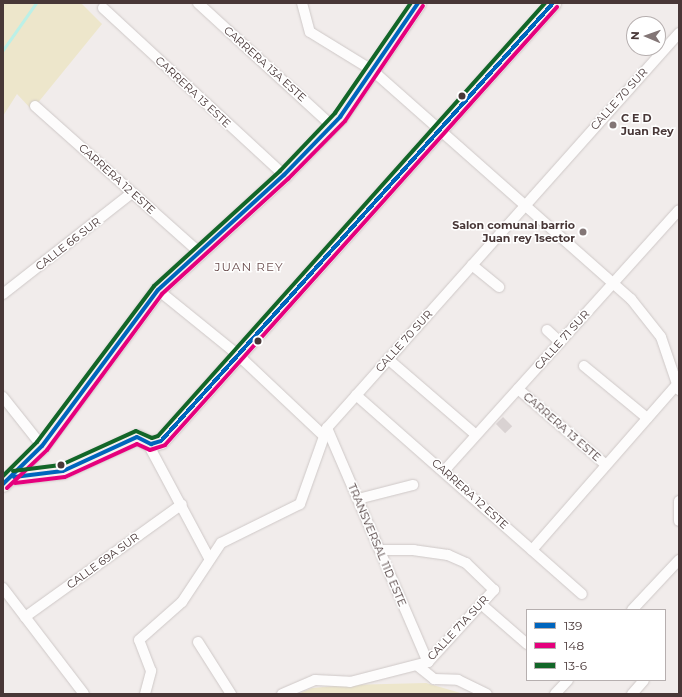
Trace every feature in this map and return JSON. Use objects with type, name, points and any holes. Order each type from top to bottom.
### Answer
[{"type":"street","name":"CARRERA 13A ESTE","points":[[198,3],[332,126]]},
{"type":"street","points":[[302,3],[310,32],[372,70],[526,204],[613,283],[657,331],[678,386],[647,418],[532,550]]},
{"type":"street","points":[[9,480],[42,446],[158,290],[284,175],[332,126],[418,3]]},
{"type":"street","points":[[9,480],[63,471],[137,437],[147,442],[161,441],[237,354],[553,3]]},
{"type":"street","name":"CARRERA 13 ESTE","points":[[103,8],[284,175]]},
{"type":"street","name":"CALLE 70 SUR","points":[[145,694],[151,671],[139,640],[182,602],[208,558],[221,543],[300,504],[325,431],[679,33]]},
{"type":"street","name":"CARRERA 12 ESTE","points":[[35,106],[200,253]]},
{"type":"street","name":"CALLE 66 SUR","points":[[3,293],[132,193]]},
{"type":"street","name":"CALLE 71 SUR","points":[[444,471],[679,210]]},
{"type":"street","points":[[472,265],[499,286]]},
{"type":"street","points":[[158,290],[237,354],[325,431]]},
{"type":"street","points":[[547,330],[560,342]]},
{"type":"street","points":[[388,359],[476,435]]},
{"type":"street","points":[[584,366],[647,418]]},
{"type":"street","name":"CARRERA 13 ESTE","points":[[518,389],[606,465]]},
{"type":"street","name":"CARRERA 12 ESTE","points":[[356,395],[582,594]]},
{"type":"street","points":[[3,397],[42,446]]},
{"type":"street","name":"TRANSVERSAL 11D ESTE","points":[[325,431],[358,499],[380,550],[423,664]]},
{"type":"street","points":[[147,442],[182,504],[208,558]]},
{"type":"street","points":[[358,499],[413,485]]},
{"type":"street","points":[[679,501],[679,521]]},
{"type":"street","name":"CALLE 69A SUR","points":[[25,617],[182,504]]},
{"type":"street","name":"CALLE 71A SUR","points":[[282,694],[315,680],[350,682],[423,664],[494,590],[466,563],[448,555],[414,550],[380,550]]},
{"type":"street","points":[[633,609],[679,560]]},
{"type":"street","points":[[3,588],[84,694]]},
{"type":"street","points":[[481,604],[526,643]]},
{"type":"street","points":[[198,642],[230,694]]},
{"type":"street","points":[[423,664],[434,680],[458,680],[487,694]]},
{"type":"street","points":[[555,694],[567,681]]},
{"type":"street","points":[[632,694],[643,681]]},
{"type":"shaded area","points":[[3,3],[81,3],[102,24],[32,110],[17,94],[3,116]]},
{"type":"shaded area","points":[[426,683],[464,694],[298,694],[312,688],[347,685]]},
{"type":"building","points":[[503,417],[512,426],[505,433],[496,424]]},
{"type":"waterway","points":[[3,50],[36,3]]},
{"type":"transit line","name":"13-6","points":[[3,476],[37,442],[154,286],[280,171],[335,113],[411,3]]},
{"type":"transit line","name":"139","points":[[3,484],[42,446],[158,290],[284,175],[340,117],[418,3]]},
{"type":"transit line","name":"13-6","points":[[13,471],[61,465],[136,431],[152,438],[158,436],[545,3]]},
{"type":"transit line","name":"139","points":[[14,477],[63,471],[137,437],[151,444],[161,441],[553,3]]},
{"type":"transit line","name":"148","points":[[7,488],[47,450],[162,294],[288,179],[345,121],[423,6]]},
{"type":"transit line","name":"148","points":[[15,483],[65,477],[137,444],[150,450],[165,445],[557,7]]},
{"type":"place","name":"C E D Juan Rey","points":[[613,125]]},
{"type":"place","name":"Salon comunal barrio Juan rey 1sector","points":[[583,232]]},
{"type":"district","name":"JUAN REY","points":[[249,267]]}]
